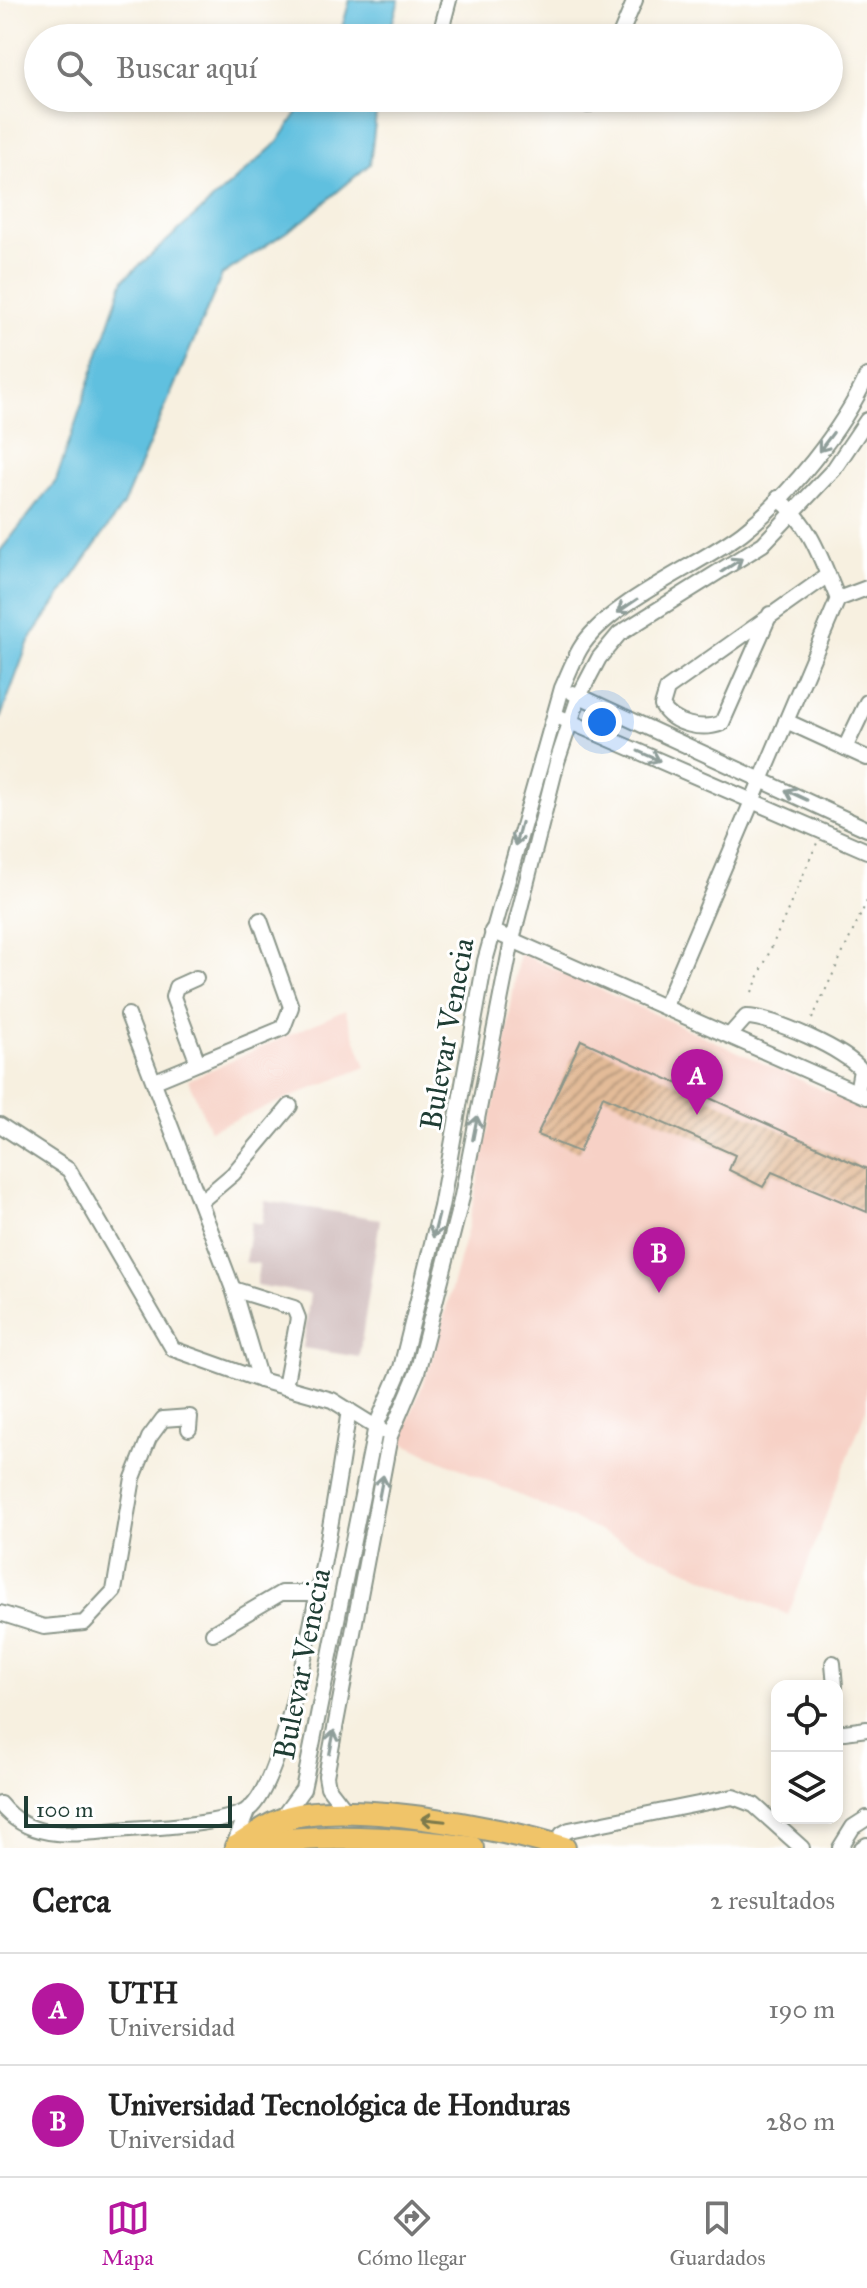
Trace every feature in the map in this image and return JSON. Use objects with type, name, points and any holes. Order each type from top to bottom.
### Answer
[{"type":"highway","points":[[233,1848],[281,1819],[348,1813],[444,1821],[531,1837],[560,1847]]},
{"type":"highway","points":[[233,1848],[322,1836],[415,1840],[472,1848]]},
{"type":"street","points":[[443,24],[449,0]]},
{"type":"street","points":[[625,24],[635,0]]},
{"type":"street","name":"Bulevar Venecia","points":[[281,1819],[303,1789],[376,1426],[401,1368],[452,1151],[492,931],[552,714],[562,688],[581,647],[605,622],[743,532],[778,498],[837,427],[867,376]]},
{"type":"street","name":"Bulevar Venecia","points":[[348,1813],[328,1787],[326,1776],[390,1436],[417,1373],[461,1201],[512,940],[568,721],[599,658],[619,634],[763,544],[796,513],[834,469],[867,420]]},
{"type":"street","points":[[665,1006],[838,599],[811,535],[796,513],[778,498]]},
{"type":"street","points":[[770,614],[729,714],[722,723],[701,729],[666,713],[662,706],[667,689],[770,614],[828,575]]},
{"type":"street","points":[[838,599],[867,588]]},
{"type":"street","points":[[562,688],[867,829]]},
{"type":"street","points":[[845,748],[867,702]]},
{"type":"street","points":[[552,714],[867,851]]},
{"type":"street","points":[[786,721],[867,758]]},
{"type":"street","points":[[155,1081],[283,1028],[289,1019],[291,1007],[260,920]]},
{"type":"street","points":[[492,931],[862,1094],[861,1070],[852,1058],[804,1036],[759,1017],[746,1017],[730,1035]]},
{"type":"street","points":[[196,978],[176,987],[173,997],[198,1063]]},
{"type":"street","points":[[128,1015],[233,1289],[260,1380]]},
{"type":"street","points":[[200,1202],[233,1174],[290,1106]]},
{"type":"street","points":[[0,1125],[69,1170],[173,1349],[260,1380],[332,1400],[390,1436]]},
{"type":"street","points":[[452,1151],[459,1161],[454,1187],[461,1201]]},
{"type":"street","points":[[233,1289],[294,1308],[298,1318],[285,1387]]},
{"type":"street","points":[[233,1848],[248,1809],[267,1786],[279,1754],[317,1593],[320,1557],[349,1410]]},
{"type":"street","points":[[0,1613],[44,1627],[84,1623],[114,1591],[133,1478],[149,1438],[163,1419],[190,1417],[189,1429]]},
{"type":"street","points":[[213,1633],[281,1593],[317,1593]]},
{"type":"street","points":[[833,1663],[834,1680]]},
{"type":"street","points":[[843,1732],[867,1729]]},
{"type":"street","points":[[303,1789],[316,1792],[328,1787]]},
{"type":"street","points":[[560,1847],[562,1834],[569,1830],[733,1797],[771,1814]]},
{"type":"street","points":[[0,1804],[11,1818],[53,1836],[212,1821],[248,1809]]},
{"type":"street","points":[[840,1848],[853,1827],[867,1818]]},
{"type":"street","points":[[782,1824],[802,1848]]},
{"type":"street","points":[[862,1848],[867,1845]]},
{"type":"path","points":[[752,992],[822,831]]},
{"type":"path","points":[[812,1019],[867,901]]},
{"type":"shaded area","points":[[519,953],[867,1110],[867,1407],[788,1615],[400,1442],[432,1360],[468,1227],[501,1070]]},
{"type":"shaded area","points":[[345,1010],[366,1067],[210,1130],[188,1080]]},
{"type":"shaded area","points":[[265,1201],[380,1219],[359,1357],[303,1348],[310,1294],[256,1285],[259,1264],[245,1262],[251,1222],[262,1224]]},
{"type":"water","points":[[350,0],[399,0],[392,24],[343,24]]},
{"type":"water","points":[[298,112],[376,112],[370,164],[304,220],[222,275],[123,505],[29,641],[0,719],[0,551],[56,481],[124,279],[278,142]]},
{"type":"building","points":[[581,1040],[867,1169],[867,1212],[772,1172],[763,1187],[729,1170],[735,1155],[603,1096],[579,1152],[537,1135]]},
{"type":"place","name":"UTH","points":[[697,1115]]},
{"type":"place","name":"Universidad Tecnológica de Honduras","points":[[659,1293]]}]
